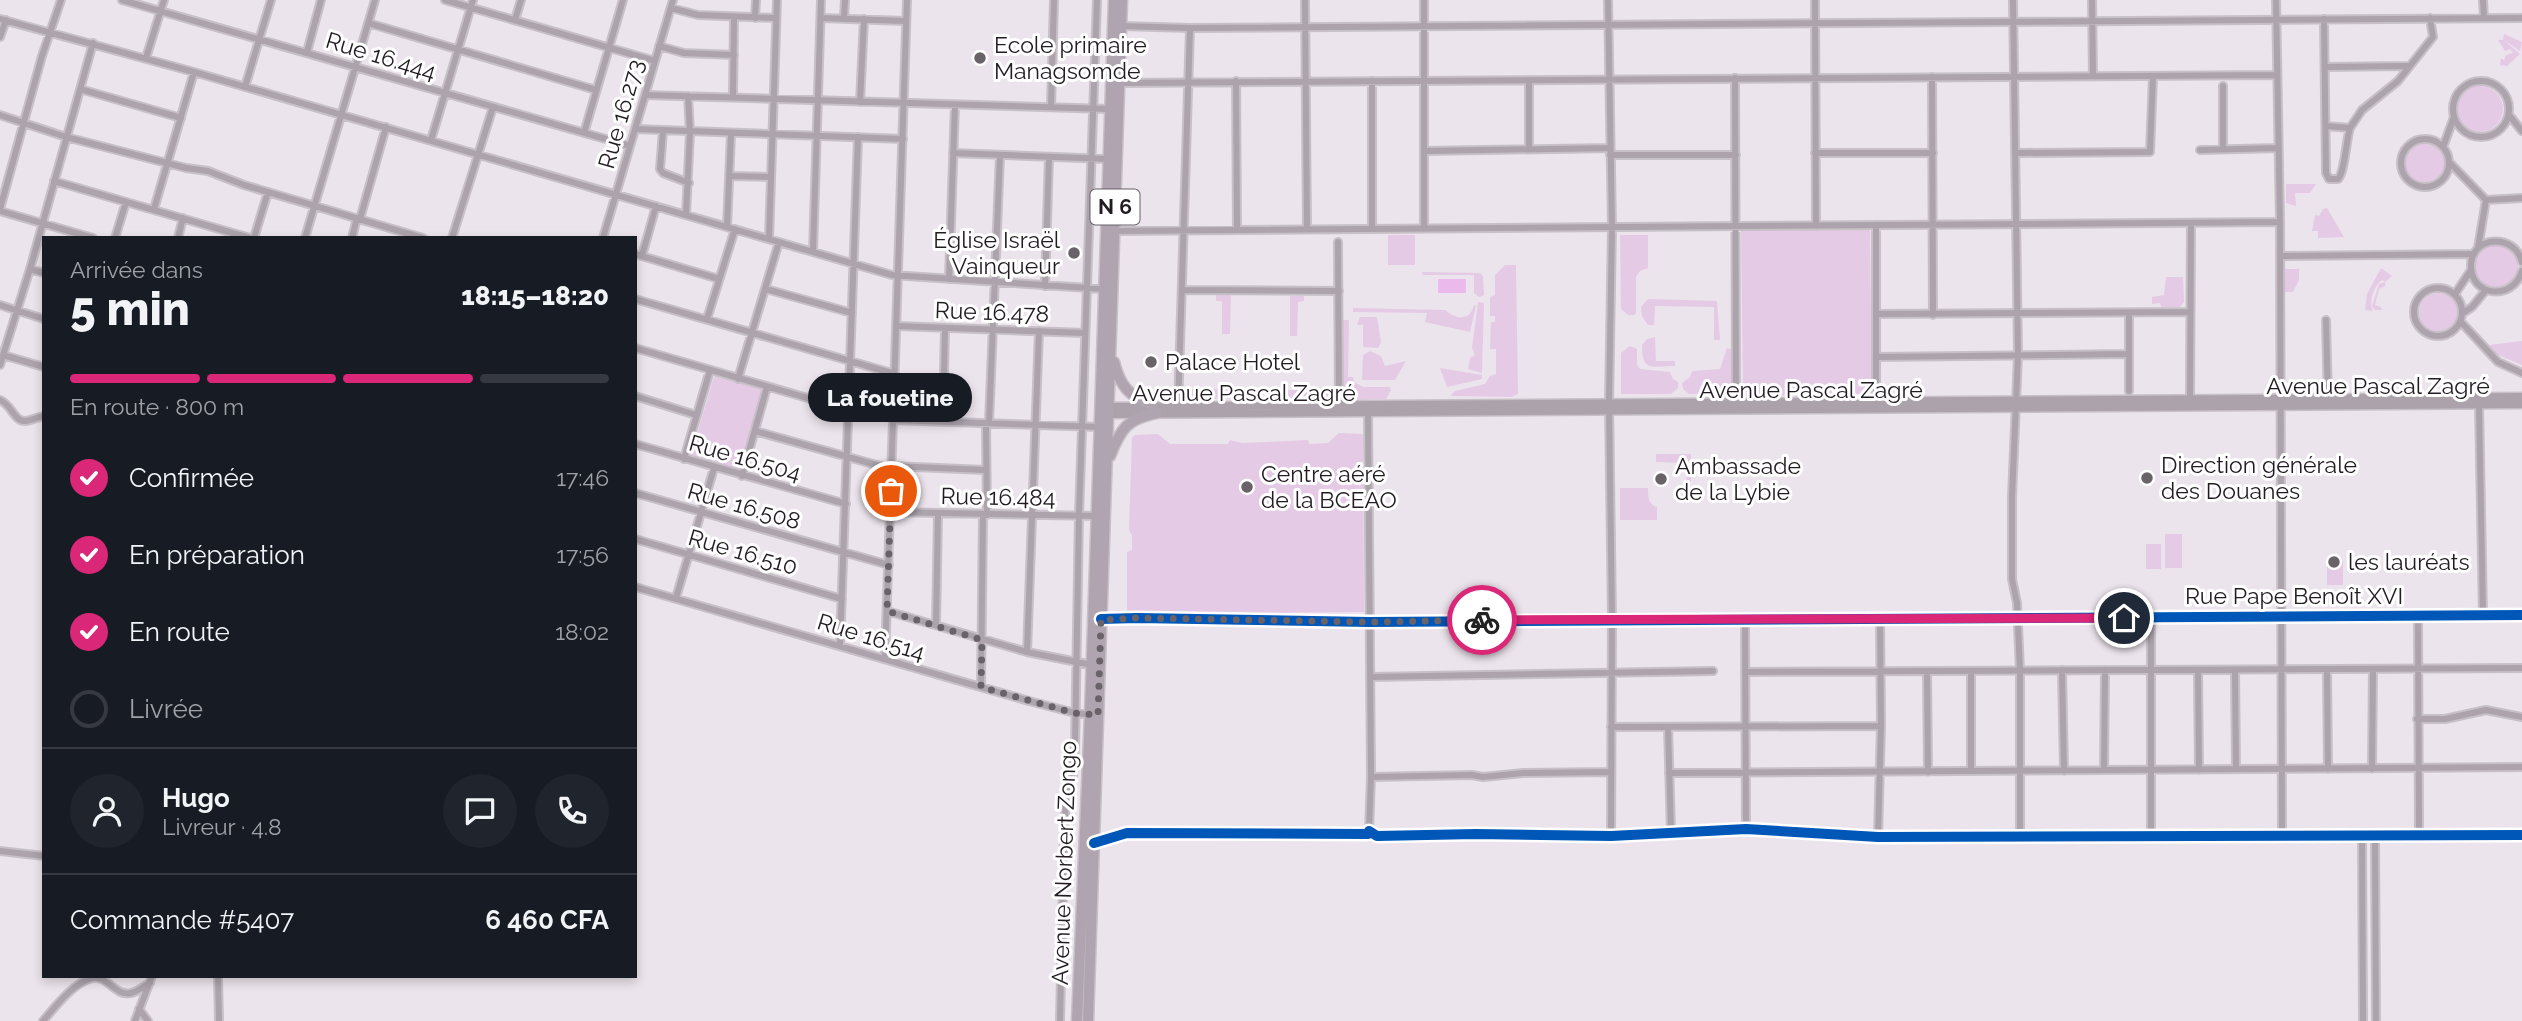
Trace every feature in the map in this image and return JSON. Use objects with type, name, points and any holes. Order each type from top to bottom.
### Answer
[{"type":"main road","name":"N 6","points":[[1105,410],[1104,289],[1110,231],[1115,83],[1114,0]]},
{"type":"main road","name":"N 6","points":[[1105,410],[1111,351],[1108,159],[1110,109],[1115,83],[1122,0]]},
{"type":"main road","points":[[1111,351],[1123,387],[1155,410]]},
{"type":"main road","name":"Avenue Pascal Zagré","points":[[1105,410],[2280,403],[2522,397]]},
{"type":"main road","name":"Avenue Pascal Zagré","points":[[2328,402],[2522,404]]},
{"type":"main road","name":"Avenue Pascal Zagré","points":[[1338,409],[1368,412],[1609,407]]},
{"type":"main road","name":"Avenue Norbert Zongo","points":[[1077,1021],[1101,620],[1099,427],[1105,410]]},
{"type":"main road","name":"Avenue Norbert Zongo","points":[[1088,1021],[1094,843],[1092,665],[1107,463],[1105,410]]},
{"type":"main road","points":[[1107,463],[1126,425],[1155,410]]},
{"type":"street","points":[[61,0],[42,56],[0,210],[86,236]]},
{"type":"street","name":"Rue 16.444","points":[[122,0],[630,146]]},
{"type":"street","points":[[146,58],[164,0]]},
{"type":"street","points":[[245,87],[271,0]]},
{"type":"street","points":[[307,52],[321,0]]},
{"type":"street","points":[[306,236],[374,0]]},
{"type":"street","points":[[445,0],[655,61]]},
{"type":"street","points":[[431,140],[474,0]]},
{"type":"street","points":[[515,20],[521,0]]},
{"type":"street","name":"Rue 16.273","points":[[604,236],[673,0]]},
{"type":"street","points":[[755,18],[756,0]]},
{"type":"street","points":[[769,239],[777,0]]},
{"type":"street","points":[[813,252],[821,0]]},
{"type":"street","points":[[845,0],[845,18]]},
{"type":"street","points":[[885,659],[906,0]]},
{"type":"street","points":[[1051,107],[1054,0]]},
{"type":"street","points":[[1060,1021],[1066,797],[1074,766],[1079,515],[1097,0]]},
{"type":"street","points":[[1305,0],[1307,229]]},
{"type":"street","points":[[1424,0],[1424,228]]},
{"type":"street","points":[[1608,0],[1612,227],[1609,407],[1611,836]]},
{"type":"street","points":[[1815,0],[1816,226]]},
{"type":"street","points":[[2013,0],[2018,355],[2012,579],[2018,618],[2020,671],[2020,836]]},
{"type":"street","points":[[2092,0],[2093,76]]},
{"type":"street","points":[[2276,0],[2280,222],[2282,835]]},
{"type":"street","points":[[2483,0],[2484,18]]},
{"type":"street","points":[[584,132],[609,49],[620,1]]},
{"type":"street","points":[[671,8],[698,15],[775,19]]},
{"type":"street","points":[[733,97],[734,17]]},
{"type":"street","points":[[822,18],[905,21]]},
{"type":"street","points":[[1121,26],[1425,27],[2522,18]]},
{"type":"street","points":[[860,102],[863,19]]},
{"type":"street","points":[[2324,19],[2326,173],[2331,180],[2342,175],[2350,128],[2362,110],[2398,81],[2433,37],[2430,19]]},
{"type":"street","points":[[0,37],[3,20],[93,43],[898,276],[1104,289]]},
{"type":"street","points":[[368,23],[596,90]]},
{"type":"street","points":[[1177,410],[1190,28]]},
{"type":"street","points":[[0,365],[30,270],[93,43]]},
{"type":"street","points":[[659,46],[684,53],[733,55]]},
{"type":"street","points":[[2325,67],[2409,66]]},
{"type":"street","points":[[154,209],[194,72]]},
{"type":"street","points":[[1115,83],[2276,75]]},
{"type":"street","points":[[2016,153],[2150,152],[2153,76]]},
{"type":"street","points":[[1932,77],[1933,315]]},
{"type":"street","points":[[1735,78],[1736,406]]},
{"type":"street","points":[[1237,81],[1237,229]]},
{"type":"street","points":[[1372,81],[1372,228]]},
{"type":"street","points":[[1529,81],[1529,149]]},
{"type":"street","points":[[2443,147],[2460,90],[2476,81],[2494,84],[2501,89],[2507,97],[2509,115],[2522,131]]},
{"type":"street","points":[[2223,86],[2223,149]]},
{"type":"street","points":[[80,89],[181,118]]},
{"type":"street","points":[[645,94],[1110,109]]},
{"type":"street","points":[[686,215],[690,132],[688,96]]},
{"type":"street","points":[[949,279],[955,104]]},
{"type":"street","points":[[453,236],[493,107]]},
{"type":"street","points":[[2454,117],[2465,131],[2482,137],[2499,130],[2509,115]]},
{"type":"street","points":[[0,116],[168,163],[208,171],[268,192],[417,236]]},
{"type":"street","points":[[2326,126],[2350,128]]},
{"type":"street","points":[[353,236],[386,127]]},
{"type":"street","points":[[635,129],[903,139]]},
{"type":"street","points":[[663,131],[661,171],[689,183]]},
{"type":"street","points":[[707,319],[731,228],[731,134]]},
{"type":"street","points":[[839,645],[858,137]]},
{"type":"street","points":[[2450,163],[2448,172],[2436,185],[2419,187],[2404,177],[2401,159],[2410,144],[2427,139],[2443,147],[2450,163],[2486,200],[2522,198]]},
{"type":"street","points":[[2200,150],[2278,148]]},
{"type":"street","points":[[1424,151],[1529,149],[1736,155]]},
{"type":"street","points":[[953,153],[1108,159]]},
{"type":"street","points":[[1815,153],[1933,153]]},
{"type":"street","points":[[981,687],[987,423],[1000,155]]},
{"type":"street","points":[[1045,286],[1049,157]]},
{"type":"street","points":[[730,176],[771,177]]},
{"type":"street","points":[[54,181],[245,236]]},
{"type":"street","points":[[253,236],[268,192]]},
{"type":"street","points":[[2455,294],[2471,270],[2486,200]]},
{"type":"street","points":[[116,236],[126,202]]},
{"type":"street","points":[[656,206],[639,255],[719,279]]},
{"type":"street","points":[[178,236],[183,218]]},
{"type":"street","points":[[1110,231],[2280,222]]},
{"type":"street","points":[[2190,403],[2191,223]]},
{"type":"street","points":[[1876,225],[1877,405]]},
{"type":"street","points":[[2280,256],[2476,251],[2485,243],[2502,241],[2517,250],[2522,262]]},
{"type":"street","points":[[738,379],[779,242]]},
{"type":"street","points":[[1338,242],[1338,409]]},
{"type":"street","points":[[30,270],[42,273]]},
{"type":"street","points":[[2471,270],[2473,278],[2486,290],[2495,292],[2511,288],[2518,282],[2522,271]]},
{"type":"street","points":[[766,289],[852,313]]},
{"type":"street","points":[[1182,290],[1339,291]]},
{"type":"street","points":[[2428,290],[2447,290],[2455,294],[2463,313],[2455,330],[2447,335],[2429,335],[2416,322],[2414,313],[2416,303],[2428,290]]},
{"type":"street","points":[[2463,313],[2472,307],[2486,290]]},
{"type":"street","points":[[637,300],[895,374]]},
{"type":"street","points":[[0,305],[42,318]]},
{"type":"street","points":[[1876,314],[2189,312]]},
{"type":"street","points":[[2129,313],[2129,391]]},
{"type":"street","points":[[2326,320],[2328,402]]},
{"type":"street","points":[[2460,322],[2498,362],[2522,373]]},
{"type":"street","name":"Rue 16.478","points":[[897,326],[1085,333]]},
{"type":"street","points":[[943,421],[945,328]]},
{"type":"street","points":[[1027,652],[1039,331]]},
{"type":"street","points":[[637,349],[849,410]]},
{"type":"street","points":[[1877,357],[2129,354]]},
{"type":"street","points":[[3,355],[42,366]]},
{"type":"street","points":[[684,459],[710,370]]},
{"type":"street","points":[[742,476],[767,387]]},
{"type":"street","points":[[637,397],[696,415]]},
{"type":"street","points":[[0,400],[10,406],[20,420],[42,417]]},
{"type":"street","points":[[2479,405],[2483,615]]},
{"type":"street","points":[[1094,843],[1127,834],[1368,834],[1371,777],[1368,412]]},
{"type":"street","points":[[893,420],[1099,427]]},
{"type":"street","points":[[755,431],[891,467],[986,470]]},
{"type":"street","name":"Rue 16.504","points":[[637,445],[846,504]]},
{"type":"street","points":[[676,598],[714,468]]},
{"type":"street","name":"Rue 16.508","points":[[637,494],[889,565]]},
{"type":"street","name":"Rue 16.484","points":[[891,512],[1102,516]]},
{"type":"street","points":[[936,625],[938,514]]},
{"type":"street","name":"Rue 16.510","points":[[637,540],[842,599]]},
{"type":"street","name":"Rue 16.514","points":[[637,588],[1074,713],[1094,715]]},
{"type":"street","points":[[887,611],[1027,652],[1092,665]]},
{"type":"street","name":"Rue Pape Benoît XVI","points":[[1101,620],[1137,618],[1369,622],[2522,615]]},
{"type":"street","points":[[2418,616],[2419,835]]},
{"type":"street","points":[[2151,618],[2151,836]]},
{"type":"street","points":[[1878,837],[1880,619]]},
{"type":"street","points":[[1745,620],[1746,829]]},
{"type":"street","points":[[2372,769],[2373,668]]},
{"type":"street","points":[[1745,672],[2522,668]]},
{"type":"street","points":[[2327,669],[2328,769]]},
{"type":"street","points":[[2062,670],[2064,771]]},
{"type":"street","points":[[2104,770],[2105,670]]},
{"type":"street","points":[[2198,670],[2199,770]]},
{"type":"street","points":[[2235,670],[2236,769]]},
{"type":"street","points":[[1370,677],[1713,671]]},
{"type":"street","points":[[1927,671],[1928,772]]},
{"type":"street","points":[[1971,671],[1971,771]]},
{"type":"street","points":[[2417,719],[2445,719],[2486,710],[2522,717]]},
{"type":"street","points":[[1611,727],[1881,726]]},
{"type":"street","points":[[1668,727],[1671,832]]},
{"type":"street","points":[[1669,773],[2522,767]]},
{"type":"street","points":[[1371,777],[1483,777],[1523,773],[1611,772]]},
{"type":"street","points":[[1369,831],[1377,836],[1611,836],[1746,829],[1878,837],[2522,835]]},
{"type":"street","points":[[2362,835],[2363,1021]]},
{"type":"street","points":[[2375,835],[2376,1021]]},
{"type":"street","points":[[0,851],[42,856]]},
{"type":"street","points":[[43,1021],[61,999],[89,979],[100,978],[120,993],[129,994],[151,980]]},
{"type":"street","points":[[218,978],[219,1021]]},
{"type":"street","points":[[135,1021],[151,980]]},
{"type":"street","points":[[139,1009],[148,1021]]},
{"type":"shaded area","points":[[2504,34],[2522,42],[2520,51],[2504,40],[2520,54],[2507,66],[2500,65],[2501,58],[2504,60],[2506,55],[2513,53],[2510,49],[2505,51],[2498,40],[2503,40]]},
{"type":"shaded area","points":[[2480,86],[2496,93],[2503,109],[2496,125],[2480,132],[2464,125],[2457,109],[2464,93]]},
{"type":"shaded area","points":[[2425,142],[2440,148],[2446,163],[2440,178],[2425,184],[2410,178],[2404,163],[2410,148]]},
{"type":"shaded area","points":[[2286,184],[2316,184],[2310,193],[2295,193],[2296,206],[2286,203]]},
{"type":"shaded area","points":[[2327,208],[2344,237],[2318,238],[2318,231],[2312,231],[2315,215],[2319,216],[2323,209]]},
{"type":"shaded area","points":[[1870,229],[1872,394],[1743,396],[1741,230]]},
{"type":"shaded area","points":[[1388,235],[1415,235],[1415,265],[1388,265]]},
{"type":"shaded area","points":[[1620,235],[1648,235],[1648,268],[1640,271],[1636,277],[1634,315],[1628,315],[1621,309]]},
{"type":"shaded area","points":[[2496,245],[2511,252],[2518,267],[2511,282],[2496,289],[2481,282],[2474,267],[2481,252]]},
{"type":"shaded area","points":[[1505,265],[1516,265],[1518,394],[1512,397],[1450,396],[1455,391],[1485,384],[1490,376],[1496,374],[1496,349],[1490,349],[1491,322],[1495,322],[1495,316],[1490,316],[1490,297],[1495,295],[1495,275]]},
{"type":"shaded area","points":[[2381,268],[2392,276],[2385,282],[2379,282],[2374,290],[2371,303],[2373,311],[2365,310],[2367,294]]},
{"type":"shaded area","points":[[2285,269],[2299,269],[2299,280],[2293,292],[2284,292]]},
{"type":"shaded area","points":[[1422,272],[1480,273],[1483,276],[1484,295],[1479,297],[1474,293],[1474,275],[1423,275]]},
{"type":"shaded area","points":[[2166,277],[2183,277],[2184,302],[2180,307],[2152,304],[2152,297],[2164,295]]},
{"type":"shaded area","points":[[1438,279],[1466,279],[1466,293],[1438,293]]},
{"type":"shaded area","points":[[2385,282],[2385,286],[2379,289],[2375,305],[2382,310],[2375,310],[2372,306],[2379,284]]},
{"type":"shaded area","points":[[2439,293],[2453,299],[2459,313],[2453,327],[2439,333],[2425,327],[2419,313],[2425,299]]},
{"type":"shaded area","points":[[1216,294],[1231,294],[1230,334],[1222,334],[1222,301],[1216,301]]},
{"type":"shaded area","points":[[1290,296],[1304,296],[1304,301],[1298,302],[1297,336],[1290,336]]},
{"type":"shaded area","points":[[1648,299],[1717,301],[1720,340],[1714,340],[1714,307],[1655,306],[1654,325],[1648,325],[1642,316],[1641,307]]},
{"type":"shaded area","points":[[1478,302],[1484,303],[1482,373],[1468,369],[1470,358],[1475,355],[1472,348]]},
{"type":"shaded area","points":[[1474,305],[1476,306],[1470,332],[1425,322],[1427,313],[1353,312],[1353,308],[1445,310],[1462,317],[1469,314]]},
{"type":"shaded area","points":[[1360,317],[1377,317],[1381,342],[1378,348],[1363,347],[1363,325],[1357,325]]},
{"type":"shaded area","points":[[1341,320],[1349,320],[1348,377],[1353,377],[1354,382],[1363,387],[1390,387],[1386,399],[1340,398]]},
{"type":"shaded area","points":[[1655,337],[1656,361],[1675,361],[1675,366],[1654,367],[1646,364],[1642,345],[1647,339]]},
{"type":"shaded area","points":[[2522,341],[2522,365],[2498,355],[2489,345]]},
{"type":"shaded area","points":[[1630,346],[1637,349],[1637,364],[1640,369],[1670,372],[1678,382],[1678,388],[1671,394],[1621,394],[1621,353]]},
{"type":"shaded area","points":[[1727,348],[1732,350],[1732,393],[1689,394],[1683,389],[1682,383],[1690,377],[1692,371],[1720,369]]},
{"type":"shaded area","points":[[1370,351],[1381,356],[1385,366],[1406,361],[1395,380],[1362,380],[1363,355]]},
{"type":"shaded area","points":[[1440,368],[1482,375],[1482,379],[1447,387]]},
{"type":"shaded area","points":[[715,373],[765,388],[740,473],[690,458]]},
{"type":"shaded area","points":[[1182,389],[1240,389],[1229,399],[1182,398]]},
{"type":"shaded area","points":[[1281,390],[1332,390],[1332,400],[1324,413],[1292,399]]},
{"type":"shaded area","name":"Centre aéré de la BCEAO","points":[[1339,433],[1363,434],[1364,612],[1127,614],[1127,552],[1132,550],[1132,535],[1129,530],[1132,438],[1135,435],[1158,434],[1170,444],[1228,444],[1230,440],[1242,443],[1308,440],[1309,444],[1328,443]]},
{"type":"shaded area","points":[[1656,454],[1691,454],[1691,499],[1683,499],[1682,495],[1687,492],[1686,463],[1656,462]]},
{"type":"shaded area","points":[[1620,488],[1648,488],[1650,502],[1657,507],[1657,520],[1620,520]]},
{"type":"shaded area","points":[[2165,534],[2182,534],[2182,568],[2165,568]]},
{"type":"shaded area","points":[[2146,544],[2161,544],[2161,569],[2146,569]]},
{"type":"shaded area","points":[[2327,561],[2343,561],[2343,585],[2327,585]]},
{"type":"cycle path","points":[[1101,619],[1369,622],[2522,615]]},
{"type":"cycle path","points":[[1094,843],[1127,833],[1368,834],[1369,831],[1377,836],[1611,836],[1746,829],[1878,837],[2522,835]]},
{"type":"way so far","points":[[891,491],[887,611],[982,640],[981,687],[1074,713],[1098,715],[1101,620],[1482,620]]},
{"type":"place","name":"Ecole primaire Managsomde","points":[[980,58]]},
{"type":"place","name":"Église Israël Vainqueur","points":[[1074,253]]},
{"type":"place","name":"Palace Hotel","points":[[1151,362]]},
{"type":"place","name":"Direction générale des Douanes","points":[[2147,478]]},
{"type":"place","name":"Ambassade de la Lybie","points":[[1661,479]]},
{"type":"place","name":"Centre aéré de la BCEAO","points":[[1247,487]]},
{"type":"place","name":"La fouetine","points":[[891,491]]},
{"type":"place","name":"les lauréats","points":[[2334,562]]},
{"type":"route","points":[[1482,620],[2124,618]]}]
